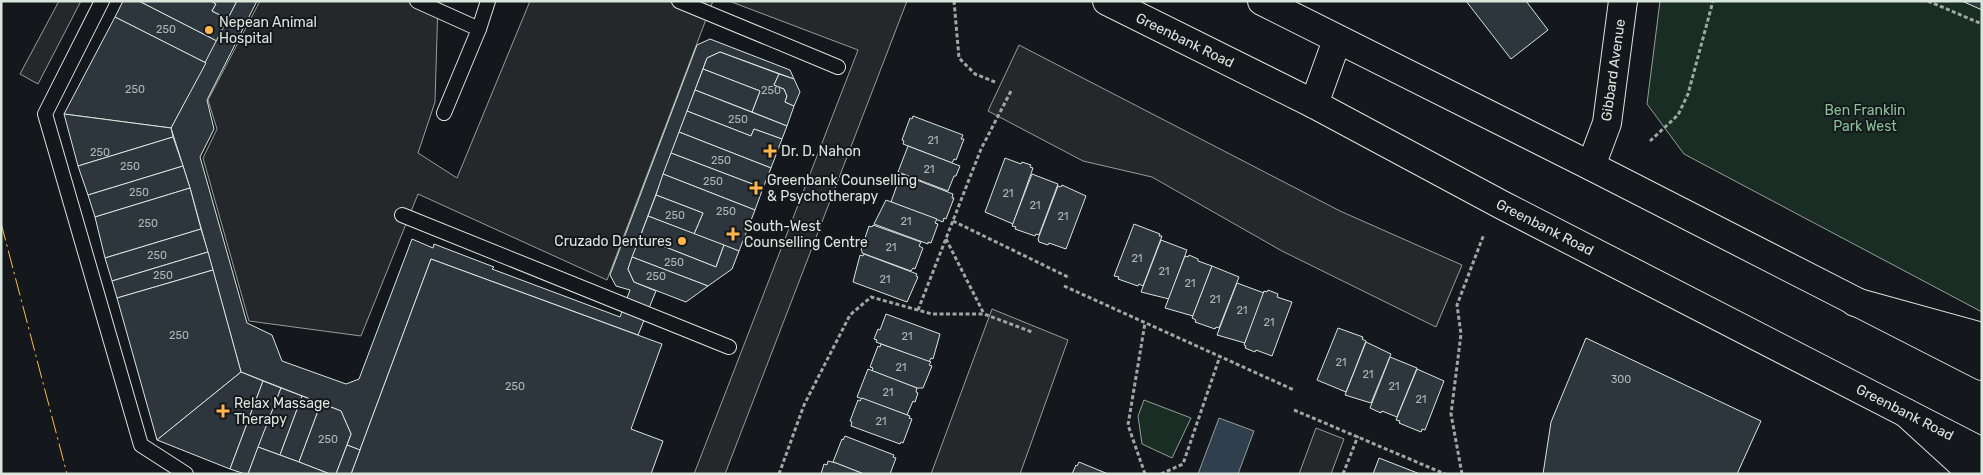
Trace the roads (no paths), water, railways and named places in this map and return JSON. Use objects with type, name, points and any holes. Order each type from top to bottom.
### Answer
[{"type":"main road","name":"Greenbank Road","points":[[1107,1],[1314,104],[1502,205],[1982,452]]},
{"type":"main road","points":[[1262,1],[1982,366]]},
{"type":"main road","name":"Gibbard Avenue","points":[[1590,166],[1607,122],[1623,1]]},
{"type":"main road","points":[[1314,104],[1337,40]]},
{"type":"main road","points":[[1855,302],[1982,337]]},
{"type":"main road","points":[[1906,413],[1973,474]]},
{"type":"lane","points":[[102,1],[45,114],[141,445],[186,474]]},
{"type":"lane","points":[[417,1],[479,29]]},
{"type":"lane","points":[[444,113],[479,29],[488,1]]},
{"type":"lane","points":[[679,1],[838,67]]},
{"type":"lane","points":[[402,215],[729,347]]},
{"type":"water","points":[[1219,418],[1254,431],[1238,474],[1198,474]]},
{"type":"place","name":"Nepean Animal Hospital","points":[[209,30]]},
{"type":"place","name":"Dr. D. Nahon","points":[[770,151]]},
{"type":"place","name":"Greenbank Counselling & Psychotherapy","points":[[756,188]]},
{"type":"place","name":"South-West Counselling Centre","points":[[733,234]]},
{"type":"place","name":"Cruzado Dentures","points":[[682,241]]},
{"type":"place","name":"Relax Massage Therapy","points":[[223,411]]},
{"type":"park label","name":"Ben Franklin Park West","points":[[1865,118]]}]
